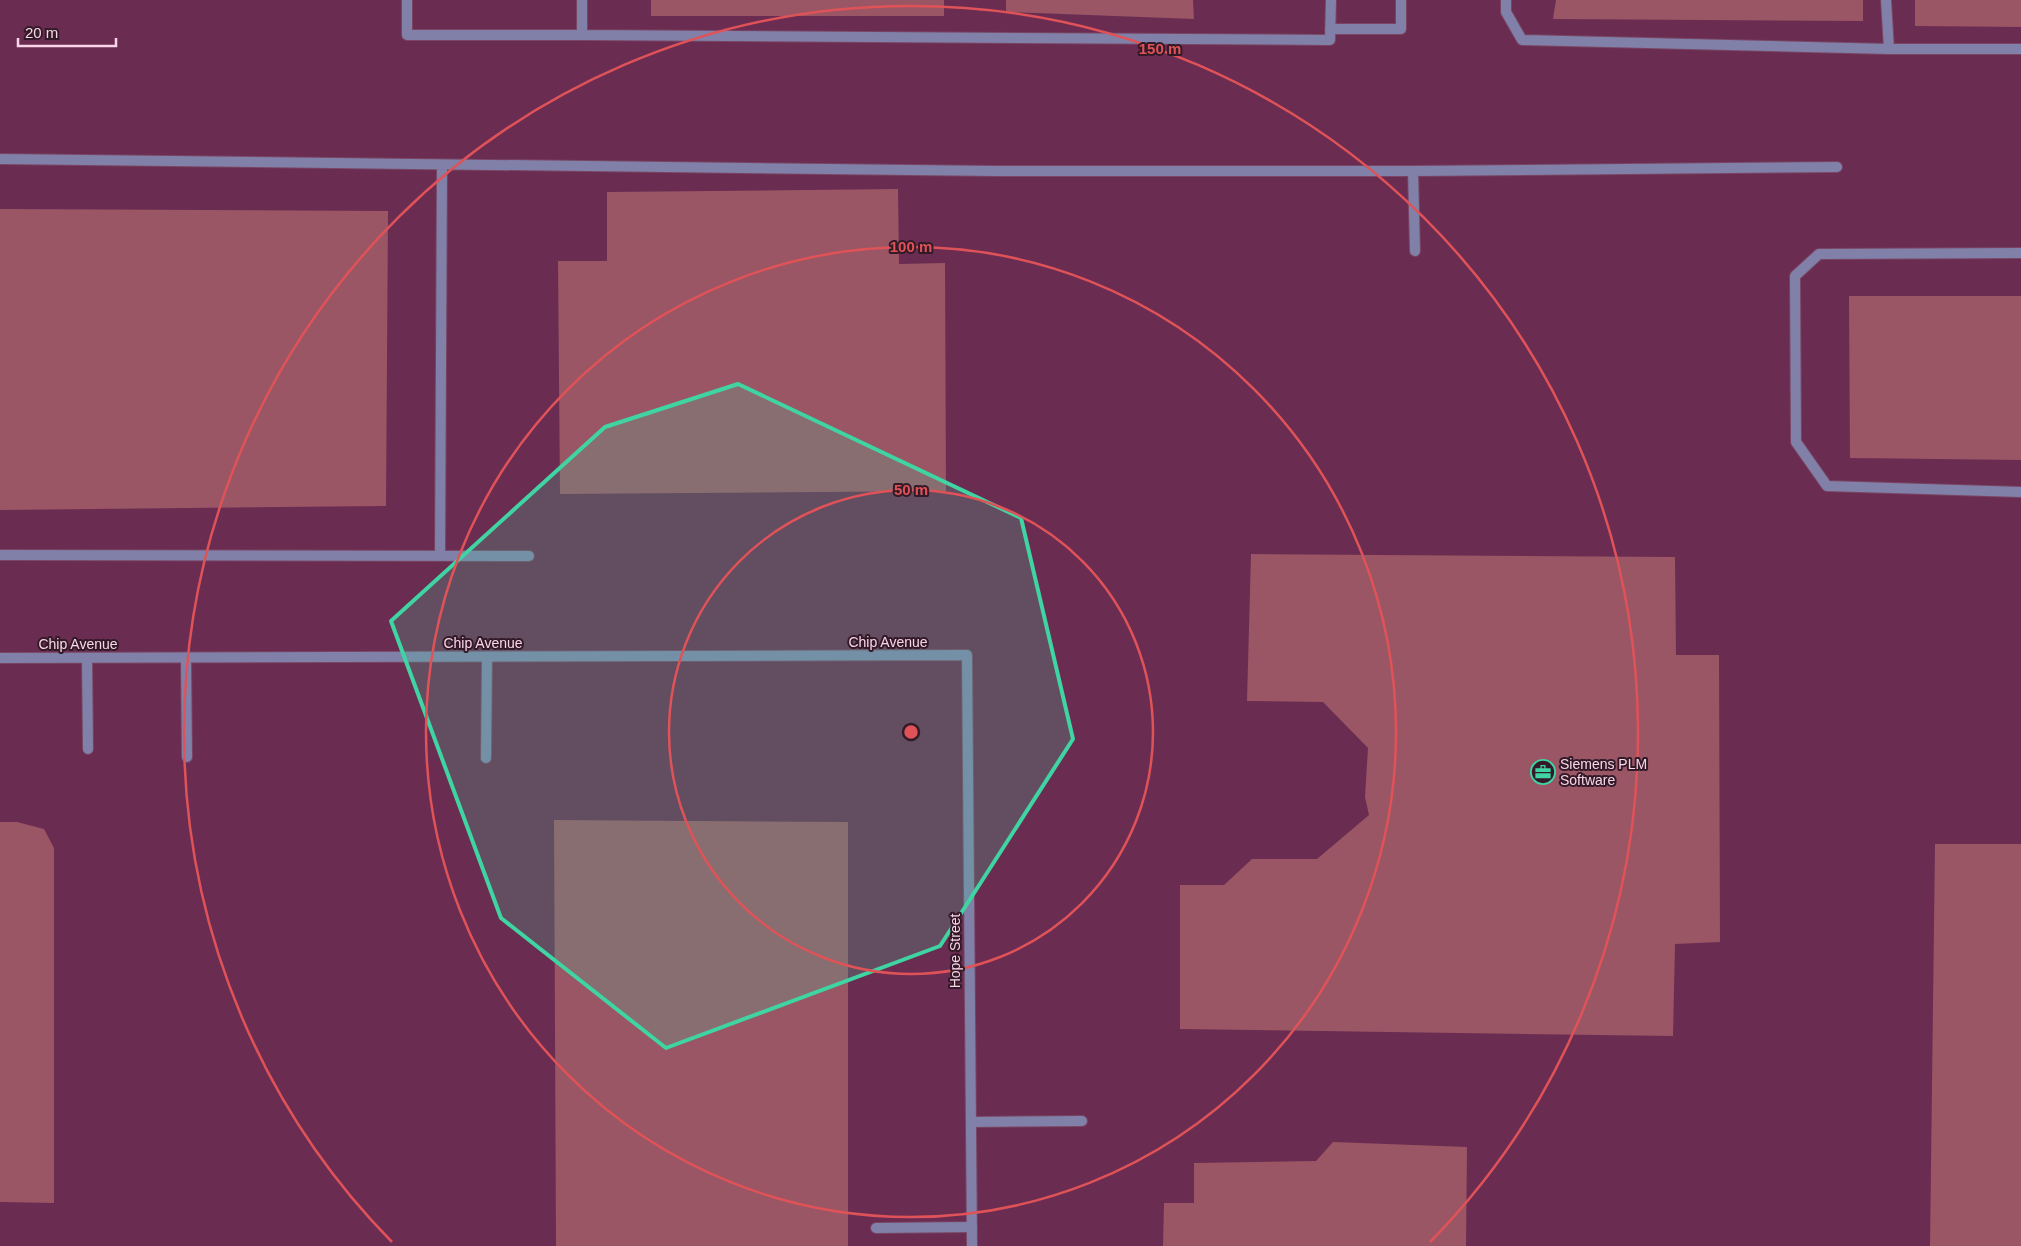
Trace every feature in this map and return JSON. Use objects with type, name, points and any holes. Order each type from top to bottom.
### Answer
[{"type":"street","points":[[407,0],[407,35],[1330,40],[1331,0]]},
{"type":"street","points":[[582,0],[582,35]]},
{"type":"street","points":[[1330,29],[1401,29],[1401,0]]},
{"type":"street","points":[[1506,0],[1506,12],[1522,40],[1889,49],[2021,49]]},
{"type":"street","points":[[1886,0],[1889,49]]},
{"type":"street","points":[[0,159],[976,171],[1413,171],[1838,167]]},
{"type":"street","points":[[440,556],[442,165]]},
{"type":"street","points":[[1413,171],[1415,251]]},
{"type":"street","points":[[2021,253],[1820,254],[1795,276],[1796,442],[1827,486],[2021,492]]},
{"type":"street","points":[[0,555],[529,556]]},
{"type":"street","name":"Chip Avenue","points":[[0,658],[967,655]]},
{"type":"street","name":"Hope Street","points":[[967,655],[972,1246]]},
{"type":"street","points":[[486,657],[486,758]]},
{"type":"street","points":[[87,658],[88,750]]},
{"type":"street","points":[[186,658],[187,757]]},
{"type":"street","points":[[971,1122],[1082,1121]]},
{"type":"street","points":[[876,1228],[972,1227]]},
{"type":"highlighted area","points":[[738,384],[1021,518],[1073,739],[940,946],[666,1048],[501,918],[391,621],[605,427]]},
{"type":"shaded area","points":[[0,0],[2021,0],[2021,1246],[0,1246]]},
{"type":"building","points":[[651,0],[944,0],[944,16],[651,16]]},
{"type":"building","points":[[1006,0],[1193,0],[1194,19],[1006,12]]},
{"type":"building","points":[[1556,0],[1863,0],[1863,21],[1553,19]]},
{"type":"building","points":[[1915,0],[2021,0],[2021,27],[1915,26]]},
{"type":"building","points":[[898,189],[899,264],[945,263],[946,491],[560,494],[558,261],[607,261],[607,192]]},
{"type":"building","points":[[0,209],[388,211],[386,506],[0,510]]},
{"type":"building","points":[[1849,296],[2021,296],[2021,460],[1850,458]]},
{"type":"building","name":"Siemens PLM Software","points":[[1251,554],[1675,557],[1676,655],[1719,655],[1720,942],[1675,944],[1673,1036],[1180,1029],[1180,885],[1224,885],[1252,859],[1317,859],[1369,815],[1365,797],[1368,748],[1323,702],[1247,701]]},
{"type":"building","points":[[554,820],[848,822],[848,1246],[556,1246]]},
{"type":"building","points":[[0,822],[17,822],[44,829],[54,848],[54,1203],[0,1202]]},
{"type":"building","points":[[1935,844],[2021,844],[2021,1246],[1930,1246]]},
{"type":"building","points":[[1333,1142],[1467,1147],[1466,1246],[1163,1246],[1164,1203],[1194,1203],[1194,1163],[1316,1161]]},
{"type":"place","name":"Siemens PLM Software","points":[[1543,772]]}]
